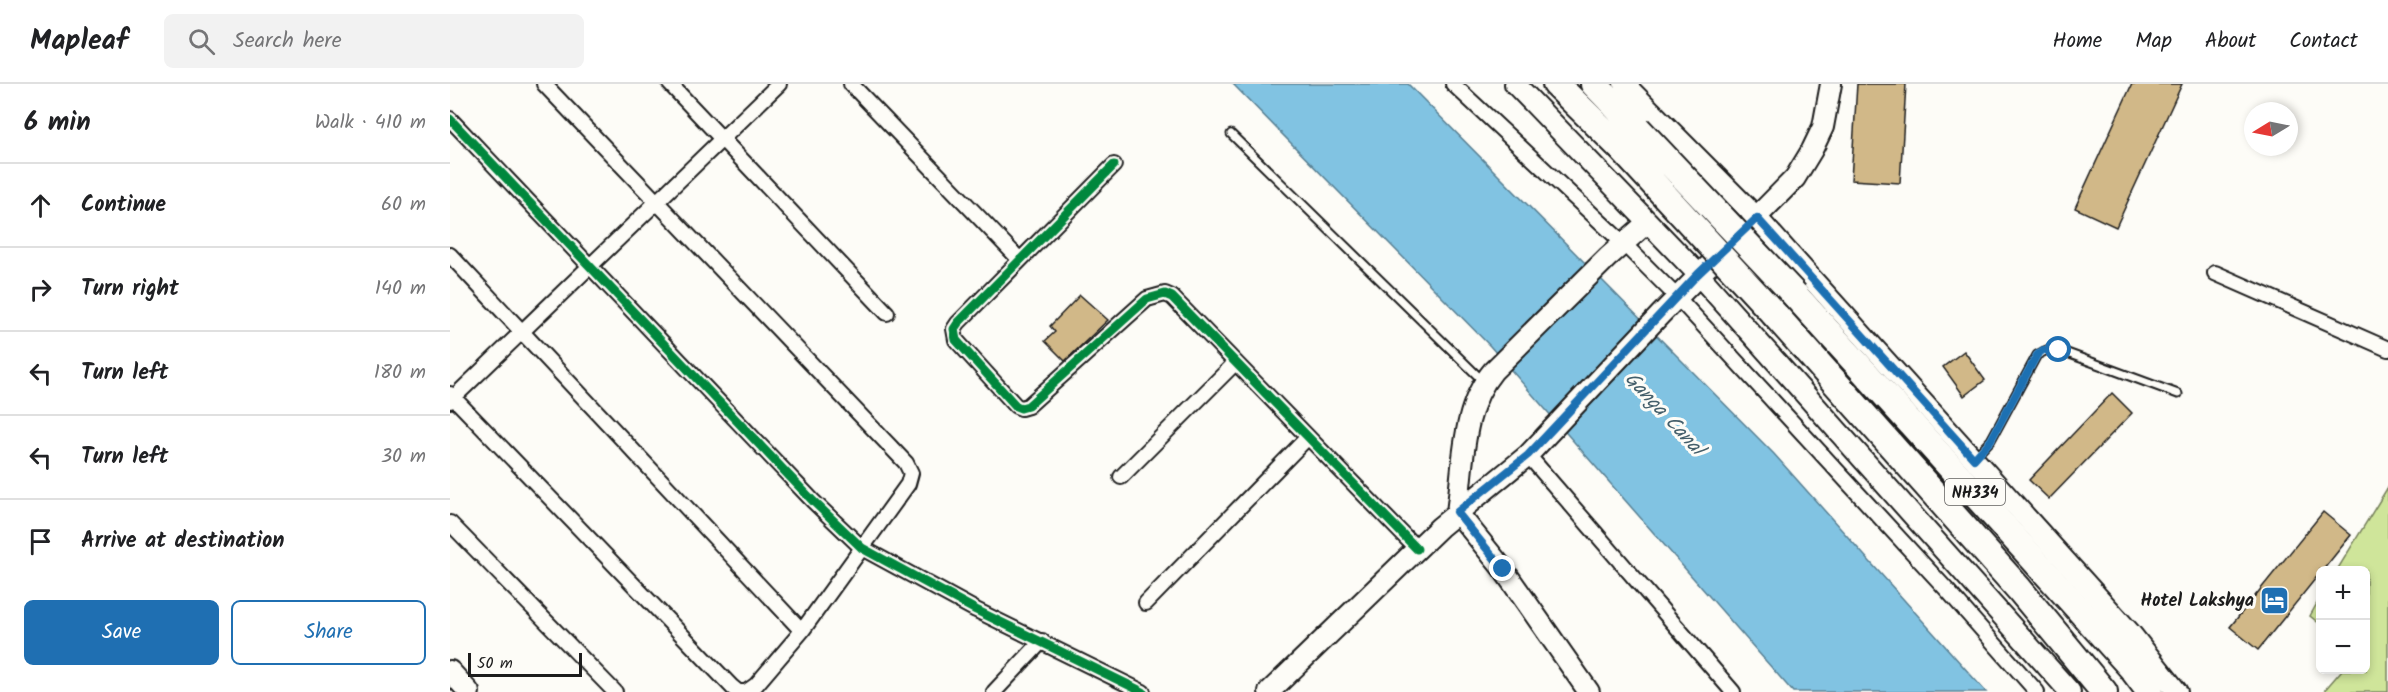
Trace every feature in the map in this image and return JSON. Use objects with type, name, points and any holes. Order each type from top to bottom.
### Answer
[{"type":"highway","name":"NH334","points":[[1556,84],[1620,147],[1776,316],[2019,589],[2104,692]]},
{"type":"highway","name":"NH334","points":[[1594,84],[1796,295],[1977,494],[2131,667],[2150,692]]},
{"type":"street","points":[[544,84],[657,201],[906,463],[911,473],[908,484],[802,631],[756,685],[745,692],[738,692],[732,687],[605,553],[451,397],[590,268],[657,201],[779,84]]},
{"type":"street","points":[[670,84],[887,312]]},
{"type":"street","points":[[851,84],[1020,260]]},
{"type":"street","points":[[1453,84],[1677,297],[1947,590],[2037,692]]},
{"type":"street","points":[[1515,84],[1698,274],[2070,692]]},
{"type":"street","points":[[1624,84],[1757,218],[2131,634],[2177,692]]},
{"type":"street","points":[[1269,692],[1457,512],[1528,455],[1698,274],[1795,178],[1823,127],[1831,84]]},
{"type":"street","points":[[450,120],[813,501],[862,548],[976,610],[1143,692]]},
{"type":"street","points":[[1114,165],[958,323],[953,335],[1016,406],[1022,408],[1028,406],[1147,298],[1156,294],[1172,297],[1417,549]]},
{"type":"street","points":[[1589,692],[1503,569],[1457,512],[1473,403],[1488,377],[1608,257],[1648,222]]},
{"type":"street","points":[[450,255],[802,631]]},
{"type":"street","points":[[2215,273],[2388,350]]},
{"type":"street","points":[[1121,477],[1235,363]]},
{"type":"street","points":[[1146,603],[1307,438]]},
{"type":"street","points":[[1528,455],[1733,692]]},
{"type":"street","points":[[450,523],[615,692]]},
{"type":"street","points":[[994,692],[1041,641]]},
{"type":"street","points":[[450,671],[469,692]]},
{"type":"lane","points":[[1231,134],[1488,377]]},
{"type":"lane","points":[[1974,459],[1991,440],[2037,355],[2043,350],[2059,350],[2178,394]]},
{"type":"green space","points":[[2388,487],[2388,692],[2323,692],[2339,674],[2370,674],[2370,566],[2339,566]]},
{"type":"green space","points":[[2316,605],[2316,621],[2310,616]]},
{"type":"water","name":"Ganga Canal","points":[[1233,84],[1408,84],[1774,454],[1986,692],[1793,692],[1490,346]]},
{"type":"building","points":[[1857,84],[1906,84],[1900,183],[1851,180]]},
{"type":"building","points":[[2132,84],[2182,84],[2116,227],[2075,208]]},
{"type":"building","points":[[1080,295],[1108,320],[1065,361],[1045,341],[1055,332],[1050,326]]},
{"type":"building","points":[[1964,351],[1985,380],[1964,396],[1943,367]]},
{"type":"building","points":[[2112,393],[2132,413],[2049,499],[2029,480]]},
{"type":"building","name":"Hotel Lakshya","points":[[2323,512],[2351,535],[2326,566],[2316,566],[2316,578],[2258,650],[2230,627]]},
{"type":"cycle path","points":[[450,119],[813,501],[862,548],[976,610],[1143,692]]},
{"type":"cycle path","points":[[1114,165],[958,323],[954,329],[956,340],[1016,406],[1021,408],[1028,406],[1147,299],[1165,294],[1172,297],[1417,549]]},
{"type":"place","name":"Hotel Lakshya","points":[[2275,600]]},
{"type":"route","points":[[1503,569],[1457,512],[1528,455],[1698,274],[1757,218],[1974,459],[1991,440],[2037,355],[2051,348],[2059,350]]}]
